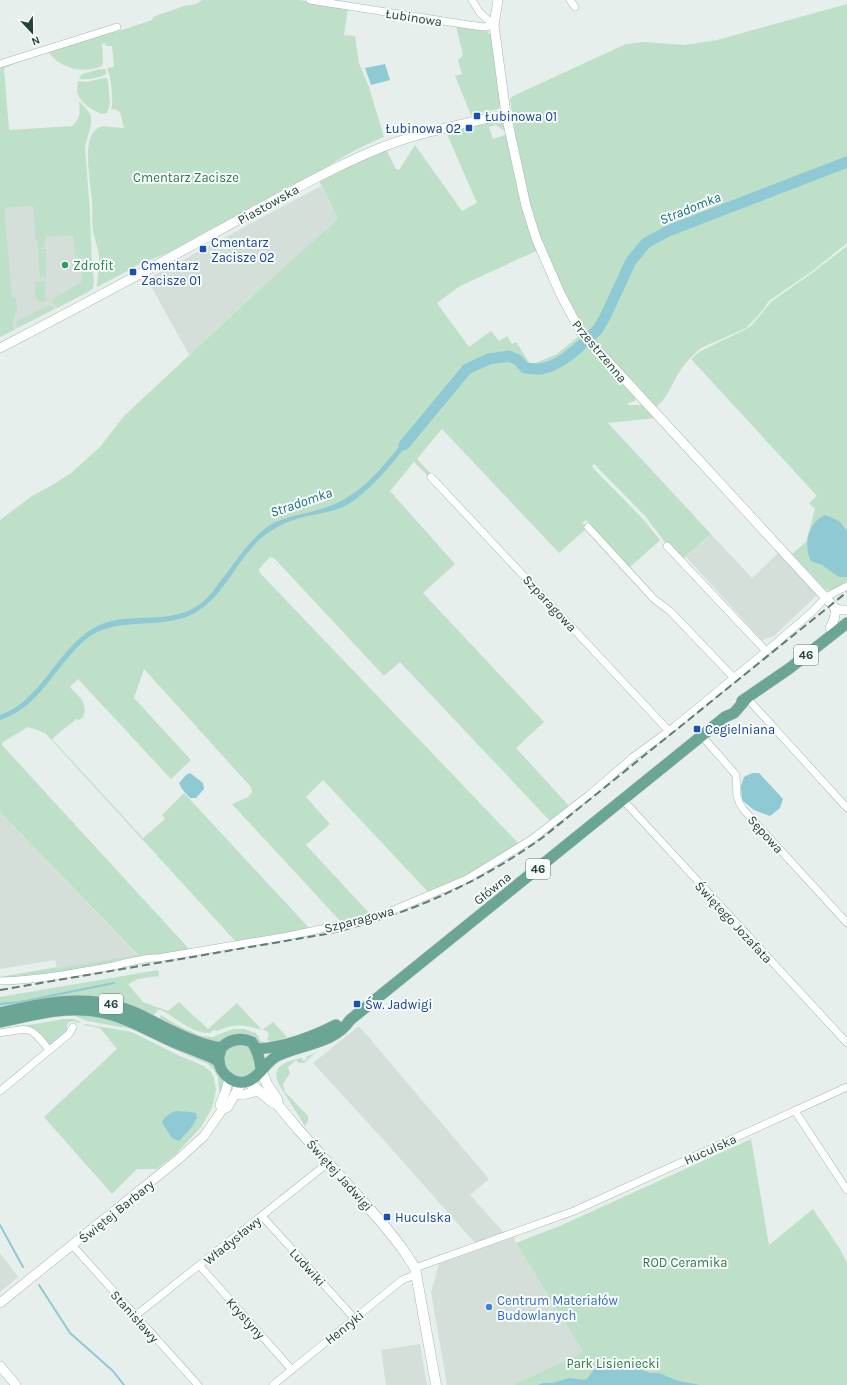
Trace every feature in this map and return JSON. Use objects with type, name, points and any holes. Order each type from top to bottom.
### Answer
[{"type":"main road","name":"Główna","points":[[763,686],[785,665],[847,614]]},
{"type":"main road","name":"Główna","points":[[261,1070],[275,1057],[325,1039],[346,1027],[350,1020],[725,717],[734,713],[747,698],[790,668],[847,623]]},
{"type":"main road","name":"46","points":[[0,1013],[57,1002],[79,1000],[99,1002],[128,1010],[181,1035],[221,1048]]},
{"type":"main road","name":"46","points":[[0,1022],[58,1011],[81,1010],[101,1012],[121,1017],[168,1040],[213,1058],[219,1062]]},
{"type":"main road","name":"Główna","points":[[256,1049],[270,1048],[299,1040],[350,1020]]},
{"type":"main road","points":[[245,1082],[235,1081],[229,1078],[224,1072],[219,1062],[221,1048],[224,1044],[233,1040],[243,1039],[252,1042],[259,1056],[261,1070]]},
{"type":"main road","name":"46","points":[[245,1082],[252,1079],[261,1070]]},
{"type":"main road","name":"Świętej Jadwigi","points":[[261,1070],[267,1084],[277,1099],[277,1104]]},
{"type":"main road","name":"Świętej Jadwigi","points":[[245,1082],[259,1090],[272,1102],[277,1104],[383,1224],[402,1248],[416,1271],[436,1385]]},
{"type":"street","name":"Łubinowa","points":[[310,0],[469,25],[484,27],[494,26]]},
{"type":"street","points":[[472,0],[480,13],[494,26]]},
{"type":"street","name":"Przestrzenna","points":[[498,0],[494,26],[506,114],[526,206],[536,238],[560,293],[580,331],[836,609]]},
{"type":"street","points":[[570,0],[575,8]]},
{"type":"street","points":[[0,64],[117,27]]},
{"type":"street","name":"Piastowska","points":[[0,348],[112,290],[313,180],[353,160],[408,138],[506,114]]},
{"type":"street","name":"Szparagowa","points":[[431,477],[668,730]]},
{"type":"street","points":[[588,527],[654,599],[670,611],[733,677]]},
{"type":"street","points":[[667,546],[766,650]]},
{"type":"street","name":"Szparagowa","points":[[0,981],[46,977],[130,963],[148,957],[158,958],[246,944],[343,924],[389,912],[467,879],[521,847],[589,795],[633,757],[766,650],[812,611],[826,597],[847,586]]},
{"type":"street","points":[[830,628],[834,620],[836,609],[847,610]]},
{"type":"street","points":[[747,698],[847,808]]},
{"type":"street","name":"Sępowa","points":[[702,736],[736,775],[737,796],[743,809],[847,923]]},
{"type":"street","name":"Świętego Jozafata","points":[[623,800],[847,1043]]},
{"type":"street","points":[[0,1091],[69,1034],[73,1027]]},
{"type":"street","points":[[0,1034],[23,1029],[30,1030],[36,1033],[49,1050]]},
{"type":"street","name":"Świętej Barbary","points":[[222,1110],[220,1105],[229,1078]]},
{"type":"street","name":"Świętej Barbary","points":[[0,1304],[180,1158],[204,1136],[222,1110],[228,1107],[235,1094],[245,1082]]},
{"type":"street","name":"Huculska","points":[[416,1271],[574,1211],[847,1087]]},
{"type":"street","points":[[235,1094],[242,1095],[259,1090]]},
{"type":"street","points":[[795,1111],[847,1190]]},
{"type":"street","name":"Władysławy","points":[[135,1316],[328,1163]]},
{"type":"street","name":"Ludwiki","points":[[262,1216],[354,1318]]},
{"type":"street","name":"Stanisławy","points":[[73,1246],[198,1385]]},
{"type":"street","name":"Krystyny","points":[[200,1266],[292,1370]]},
{"type":"street","name":"Henryki","points":[[273,1385],[354,1318],[402,1280],[416,1271]]},
{"type":"street","points":[[0,1366],[16,1385]]},
{"type":"shaded area","points":[[321,186],[338,219],[277,273],[189,355],[147,279]]},
{"type":"shaded area","points":[[88,199],[90,291],[0,337],[0,206]]},
{"type":"shaded area","points":[[711,534],[752,578],[778,553],[817,595],[774,636],[762,640],[686,557]]},
{"type":"shaded area","points":[[0,812],[138,956],[57,968],[55,960],[0,969]]},
{"type":"shaded area","points":[[359,1026],[489,1179],[470,1195],[505,1234],[476,1244],[313,1063]]},
{"type":"shaded area","points":[[514,1237],[516,1243],[583,1352],[513,1385],[447,1385],[431,1292],[439,1264]]},
{"type":"shaded area","points":[[0,1253],[18,1277],[0,1292]]},
{"type":"shaded area","points":[[420,1344],[427,1385],[386,1385],[381,1350]]},
{"type":"green space","name":"Cmentarz Zacisze","points":[[202,0],[300,0],[348,8],[344,35],[355,36],[359,63],[369,87],[384,137],[293,184],[170,252],[135,266],[97,287],[99,256],[93,228],[88,147],[90,139],[96,129],[103,126],[124,128],[120,112],[115,109],[111,110],[112,89],[107,68],[114,67],[112,46],[106,46],[105,43],[102,44],[102,66],[88,70],[80,70],[60,63],[49,53],[50,50],[115,30],[116,32],[152,20],[153,17],[184,6],[196,4]]},
{"type":"green space","points":[[847,4],[847,243],[811,272],[770,300],[746,328],[697,351],[679,372],[665,397],[656,407],[585,330],[572,310],[542,243],[530,205],[518,153],[510,99],[513,96],[626,44],[645,42],[684,45],[717,40]]},
{"type":"green space","points":[[456,26],[487,31],[493,38],[502,105],[498,109],[471,115],[455,76],[462,74],[458,60],[463,55]]},
{"type":"green space","points":[[15,64],[4,68],[9,130],[72,126],[79,115],[79,101],[91,116],[91,125],[85,147],[94,280],[93,289],[57,308],[52,300],[43,302],[38,301],[36,297],[35,282],[46,281],[45,298],[49,300],[53,299],[81,282],[82,273],[85,271],[84,259],[75,257],[73,235],[45,237],[45,247],[38,248],[33,206],[4,208],[12,297],[16,298],[17,309],[12,324],[14,330],[0,337],[0,67]]},
{"type":"green space","points":[[105,69],[107,74],[101,77],[79,79],[82,74]]},
{"type":"green space","points":[[107,78],[108,81],[110,104],[107,113],[102,114],[95,111],[83,102],[78,95],[77,90],[78,81],[86,82]]},
{"type":"green space","points":[[500,120],[503,121],[507,129],[505,131],[496,125],[489,127],[493,139],[505,135],[508,137],[538,250],[460,286],[437,303],[469,347],[491,331],[499,341],[507,336],[512,344],[516,342],[531,365],[557,354],[579,336],[635,396],[635,401],[628,403],[628,405],[642,405],[656,418],[608,423],[711,534],[682,560],[665,542],[645,516],[594,464],[592,466],[596,471],[643,519],[660,540],[629,568],[586,520],[582,523],[587,528],[559,553],[442,429],[417,459],[431,474],[428,476],[414,462],[390,491],[455,564],[423,593],[544,722],[516,748],[570,807],[551,822],[400,662],[384,676],[274,558],[270,557],[259,569],[260,573],[520,845],[466,878],[430,894],[323,780],[306,797],[330,824],[306,845],[372,916],[342,923],[232,804],[248,797],[252,792],[251,787],[144,669],[134,698],[191,760],[171,779],[78,679],[70,687],[84,704],[85,708],[83,717],[79,720],[76,719],[52,739],[143,838],[165,819],[162,815],[184,793],[311,930],[237,943],[46,734],[28,727],[3,742],[2,745],[191,951],[58,973],[0,980],[0,977],[138,955],[0,812],[0,520],[32,496],[71,473],[100,447],[124,416],[277,273],[338,219],[319,181],[386,149],[396,169],[399,170],[415,145],[462,211],[477,203],[446,132]]},
{"type":"green space","points":[[847,246],[847,584],[831,592],[824,588],[792,554],[806,542],[815,509],[809,503],[817,496],[691,359],[699,352],[750,327],[772,301]]},
{"type":"green space","points":[[38,249],[46,249],[46,278],[40,277]]},
{"type":"green space","points":[[47,306],[51,306],[54,309],[17,328],[16,324],[18,321]]},
{"type":"green space","points":[[158,970],[159,976],[138,979],[128,984],[143,1002],[168,1011],[179,1002],[208,1029],[237,1003],[262,1030],[237,1025],[217,1031],[215,1030],[211,1033],[204,1033],[185,1025],[161,1010],[158,1010],[154,1015],[150,1016],[0,1007],[0,997]]},
{"type":"green space","points":[[59,1014],[102,1015],[214,1064],[224,1081],[221,1094],[219,1091],[218,1077],[208,1064],[132,1029],[87,1021],[68,1015],[0,1028],[0,1025]]},
{"type":"green space","points":[[161,1015],[177,1025],[201,1036],[213,1037],[232,1029],[244,1029],[256,1033],[261,1041],[273,1044],[222,1041],[216,1042],[183,1032],[159,1019]]},
{"type":"green space","points":[[64,1019],[73,1019],[81,1022],[69,1022],[67,1025],[67,1031],[53,1044],[49,1044],[23,1026]]},
{"type":"green space","points":[[273,1022],[287,1037],[273,1042],[267,1040],[269,1035],[267,1031],[262,1030]]},
{"type":"green space","points":[[84,1025],[132,1032],[204,1066],[211,1072],[214,1078],[216,1090],[212,1108],[201,1127],[176,1154],[157,1169],[137,1169],[112,1194],[44,1117],[117,1049],[100,1028]],"holes":[[[175,1111],[179,1141],[170,1135],[167,1116]]]},
{"type":"green space","points":[[245,1044],[252,1049],[255,1066],[250,1075],[239,1077],[231,1073],[222,1055],[231,1045]]},
{"type":"green space","points":[[315,1053],[304,1063],[299,1063],[296,1060],[288,1067],[290,1073],[283,1084],[285,1092],[308,1116],[308,1121],[305,1126],[280,1086],[277,1079],[277,1074],[278,1069],[285,1063],[302,1058],[303,1061],[307,1059],[306,1057]]},
{"type":"green space","name":"ROD Ceramika","points":[[751,1139],[769,1245],[813,1209],[840,1249],[847,1263],[847,1385],[513,1385],[583,1352],[516,1243],[562,1225]]},
{"type":"water","points":[[385,64],[390,80],[371,85],[365,68]]},
{"type":"water","points":[[412,431],[415,434],[400,454],[381,476],[361,495],[351,503],[341,508],[294,520],[269,532],[260,539],[242,559],[218,593],[209,603],[198,611],[186,617],[174,620],[115,627],[92,635],[75,650],[45,687],[29,703],[11,716],[0,720],[0,715],[27,699],[79,638],[104,623],[130,618],[171,616],[185,612],[197,606],[210,595],[255,538],[270,525],[291,517],[327,507],[353,494],[384,465]]},
{"type":"water","points":[[825,515],[839,521],[847,531],[847,577],[839,577],[822,565],[811,561],[807,548],[809,535],[815,523]]},
{"type":"water","points":[[190,773],[203,783],[204,789],[196,798],[190,798],[179,783],[186,775]]},
{"type":"water","points":[[752,773],[759,773],[783,799],[780,808],[770,816],[754,810],[742,800],[741,786],[744,777]]},
{"type":"water","points":[[175,1111],[196,1113],[197,1118],[191,1128],[179,1141],[172,1138],[162,1123],[167,1116]]},
{"type":"water","points":[[618,1360],[650,1373],[659,1373],[678,1381],[700,1385],[538,1385],[569,1378],[585,1380],[594,1369],[606,1361]]},
{"type":"waterway","name":"Stradomka","points":[[591,336],[598,329],[605,317],[631,261],[646,243],[668,231],[847,162]]},
{"type":"waterway","name":"Stradomka","points":[[404,445],[467,369],[489,359],[509,356],[518,360],[525,368],[544,368],[558,363],[588,339]]},
{"type":"waterway","points":[[0,1004],[20,1002],[114,983]]},
{"type":"waterway","points":[[0,1225],[23,1267]]},
{"type":"waterway","points":[[39,1285],[70,1333],[113,1371],[124,1385]]},
{"type":"railway","points":[[0,990],[326,934],[384,918],[439,897],[492,870],[542,838],[847,592]]},
{"type":"place","name":"Łubinowa 01","points":[[477,116]]},
{"type":"place","name":"Łubinowa 02","points":[[469,128]]},
{"type":"place","name":"Cmentarz Zacisze 02","points":[[203,249]]},
{"type":"place","name":"Zdrofit","points":[[65,265]]},
{"type":"place","name":"Cmentarz Zacisze 01","points":[[133,272]]},
{"type":"place","name":"Cegielniana","points":[[697,729]]},
{"type":"place","name":"Św. Jadwigi","points":[[357,1004]]},
{"type":"place","name":"Huculska","points":[[387,1217]]},
{"type":"place","name":"Centrum Materiałów Budowlanych","points":[[489,1307]]},
{"type":"park label","name":"Park Lisieniecki","points":[[613,1363]]}]
